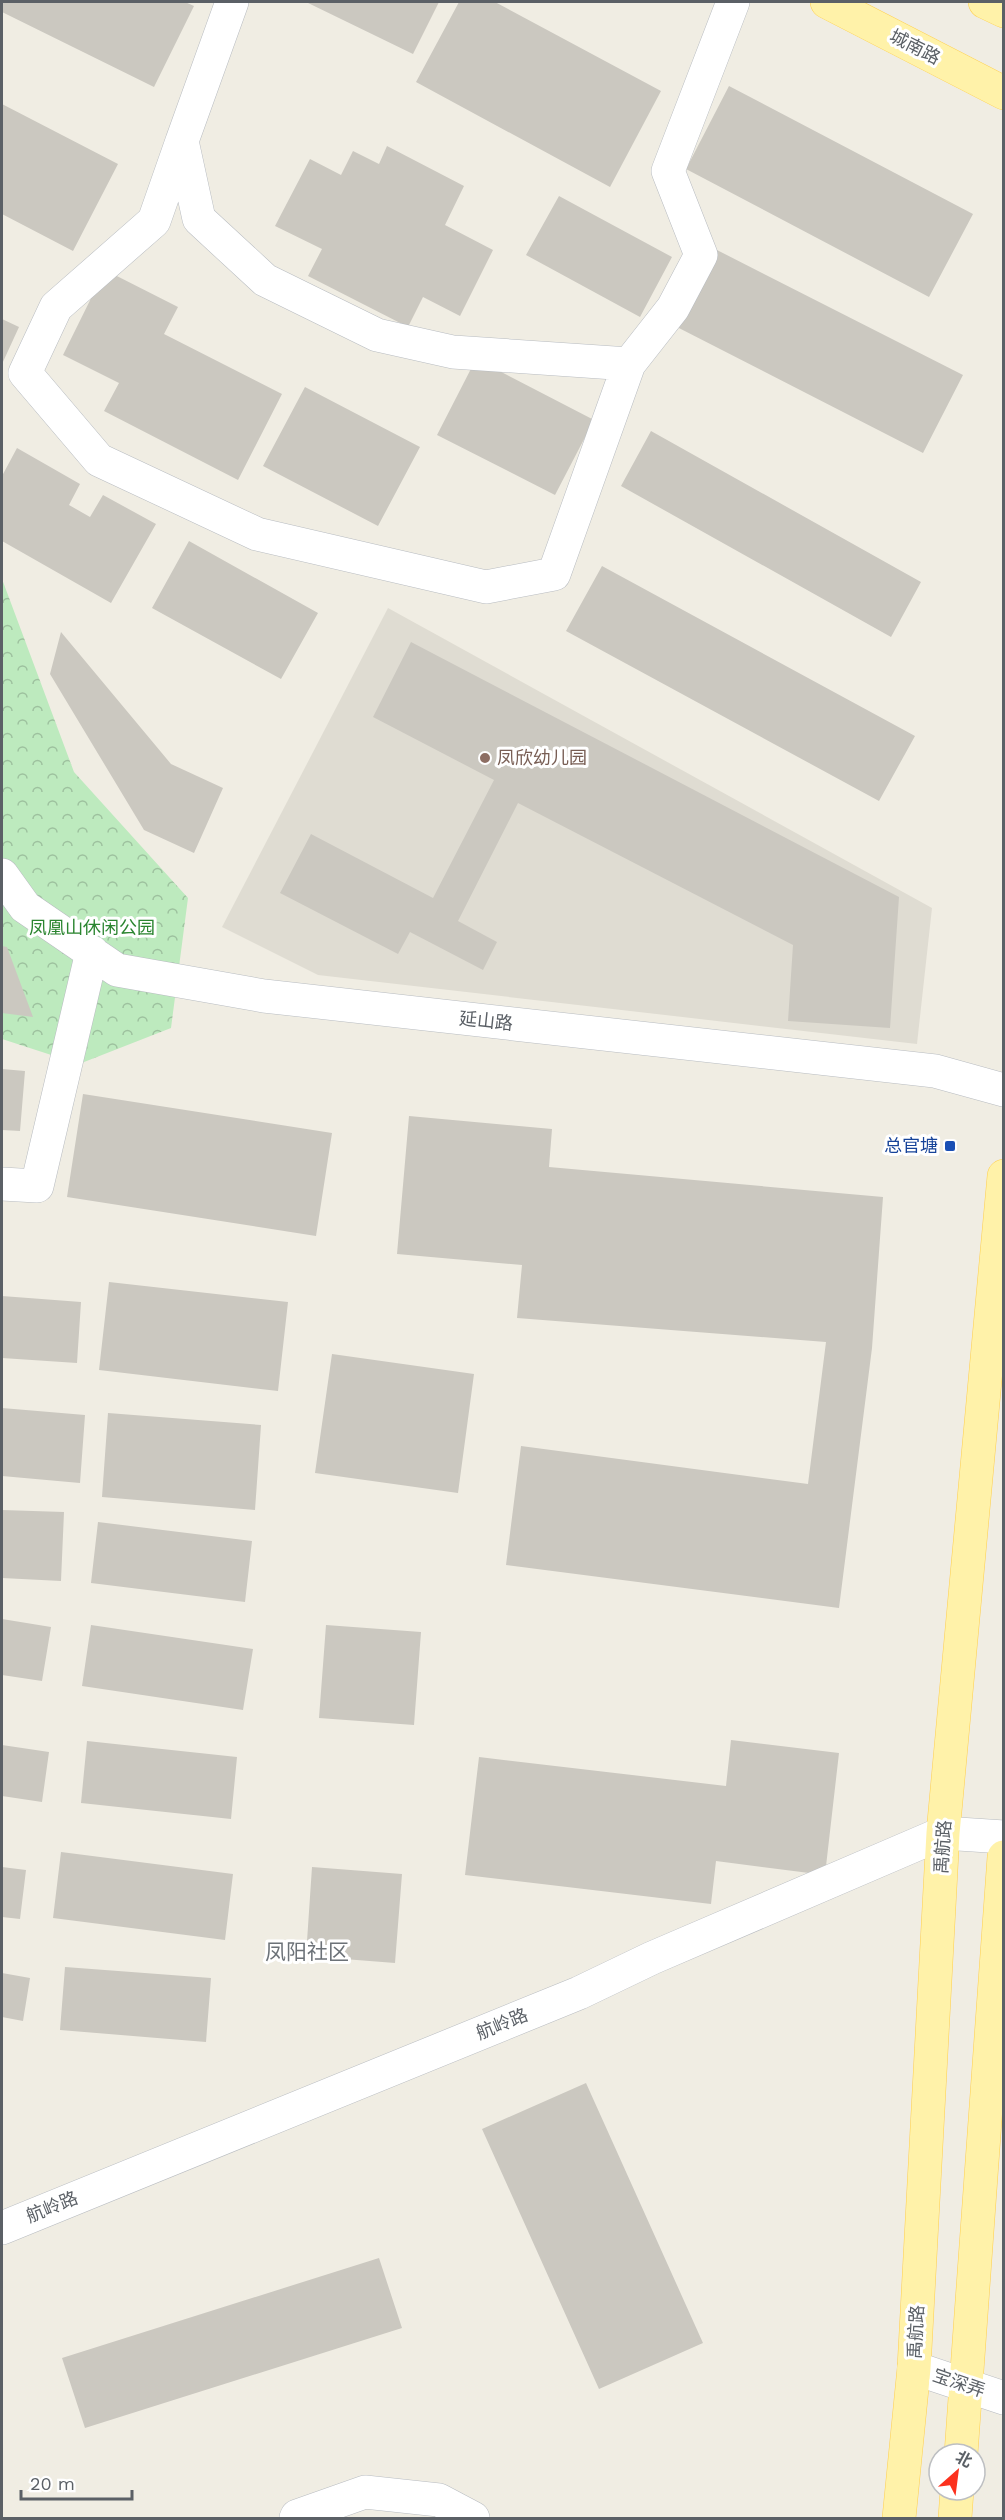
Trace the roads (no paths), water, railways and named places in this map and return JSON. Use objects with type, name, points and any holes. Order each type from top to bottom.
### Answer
[{"type":"main road","name":"城南路","points":[[827,2],[1004,93]]},
{"type":"main road","points":[[985,2],[1004,11]]},
{"type":"main road","name":"禹航路","points":[[899,2518],[914,2368],[943,1833],[1004,1176]]},
{"type":"main road","points":[[962,2442],[1004,1857]]},
{"type":"main road","points":[[955,2518],[956,2502]]},
{"type":"street","points":[[232,2],[154,221],[56,308],[26,373],[99,460],[257,534],[486,587],[554,574],[629,364],[673,308],[701,255],[668,171],[733,2]]},
{"type":"street","points":[[182,141],[199,219],[266,280],[276,285],[377,335],[453,352],[629,364]]},
{"type":"street","name":"延山路","points":[[2,875],[25,907],[117,970],[264,996],[936,1071],[1004,1090]]},
{"type":"street","points":[[2,1184],[37,1186],[92,952]]},
{"type":"street","name":"航岭路","points":[[2,2228],[579,1993],[652,1958],[943,1833],[1004,1837]]},
{"type":"street","name":"宝深弄","points":[[914,2368],[1004,2398]]},
{"type":"street","points":[[296,2518],[365,2492],[439,2500],[473,2518]]},
{"type":"place","name":"凤欣幼儿园","points":[[485,758]]},
{"type":"place","name":"总官塘","points":[[950,1146]]},
{"type":"district","name":"凤阳社区","points":[[307,1952]]},
{"type":"park label","name":"凤凰山休闲公园","points":[[92,928]]}]
